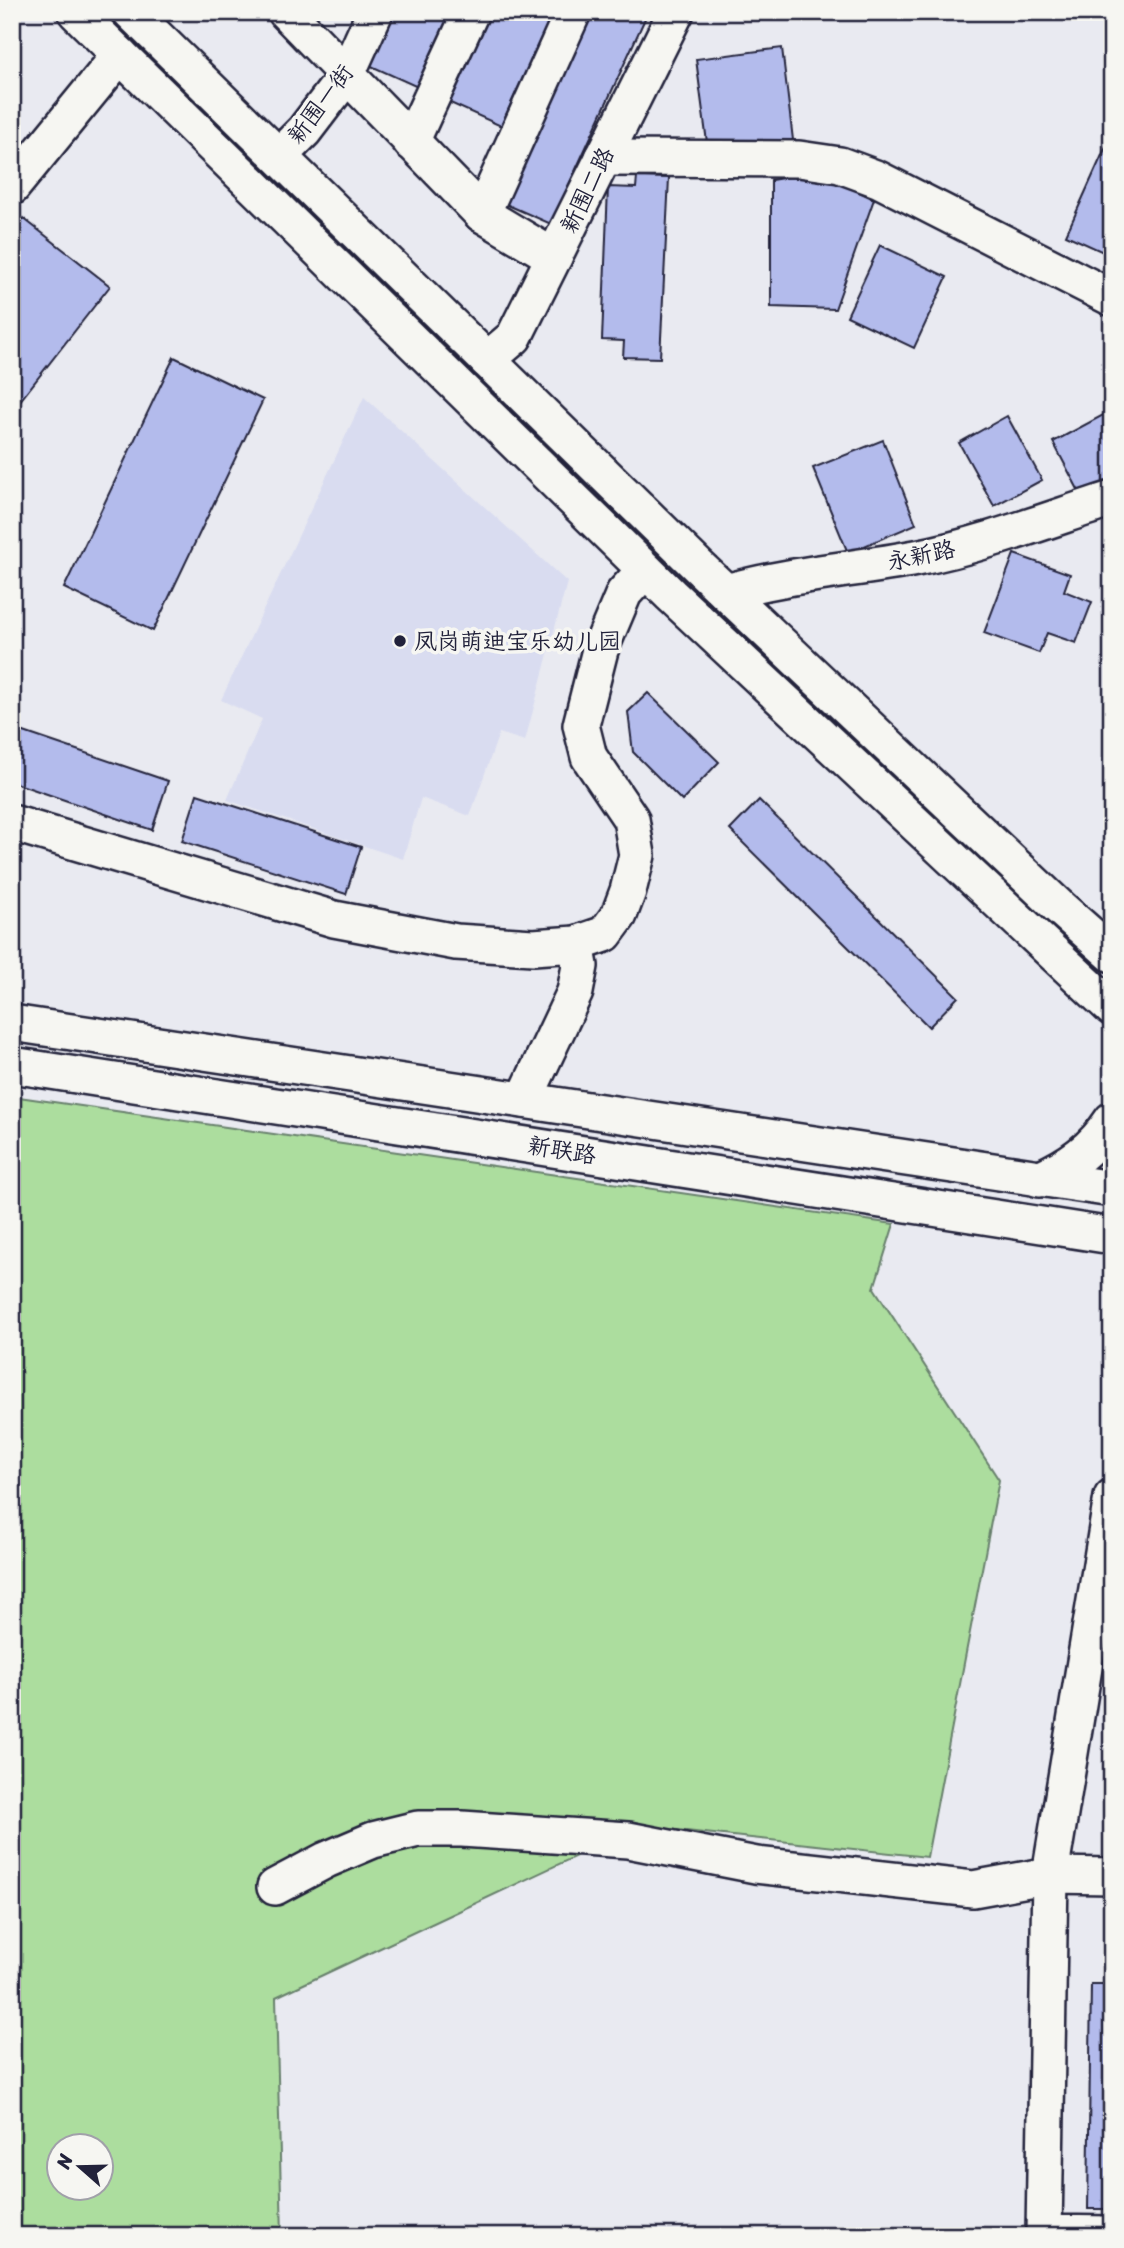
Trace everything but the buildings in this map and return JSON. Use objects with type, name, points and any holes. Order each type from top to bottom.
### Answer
[{"type":"street","points":[[76,12],[645,570],[1112,1008]]},
{"type":"street","points":[[131,12],[726,592],[1112,954]]},
{"type":"street","points":[[286,12],[482,214],[554,257]]},
{"type":"street","name":"新围一街","points":[[279,156],[304,131],[346,76],[375,12]]},
{"type":"street","points":[[411,142],[471,12]]},
{"type":"street","points":[[482,214],[573,12]]},
{"type":"street","name":"新围二路","points":[[487,360],[514,337],[676,12]]},
{"type":"street","points":[[12,187],[120,55]]},
{"type":"street","points":[[603,158],[799,159],[840,165],[878,179],[1112,298]]},
{"type":"street","name":"永新路","points":[[726,592],[762,582],[917,558],[987,540],[1112,499]]},
{"type":"street","points":[[12,823],[334,919],[457,942],[533,947],[576,944],[605,934],[619,915],[637,855],[631,819],[589,757],[582,725],[600,650],[624,593],[645,570]]},
{"type":"street","points":[[524,1100],[575,992],[580,966],[576,944]]},
{"type":"street","name":"新联路","points":[[12,1023],[1112,1189]]},
{"type":"street","name":"新联路","points":[[12,1065],[1112,1236]]},
{"type":"street","points":[[1040,1179],[1066,1167],[1086,1152],[1112,1120]]},
{"type":"street","points":[[1112,1497],[1050,1875],[1044,2233],[1112,2234]]},
{"type":"street","points":[[275,1887],[326,1860],[373,1840],[418,1829],[628,1840],[756,1865],[973,1889],[1050,1875],[1112,1876]]},
{"type":"shaded area","name":"凤岗萌迪宝乐幼儿园","points":[[364,397],[567,582],[525,741],[499,733],[470,816],[421,798],[403,859],[227,800],[262,719],[221,700]]},
{"type":"green space","points":[[12,1096],[894,1224],[874,1288],[999,1480],[927,1857],[640,1826],[276,1997],[282,2236],[12,2236]]},
{"type":"place","name":"凤岗萌迪宝乐幼儿园","points":[[400,641]]}]
